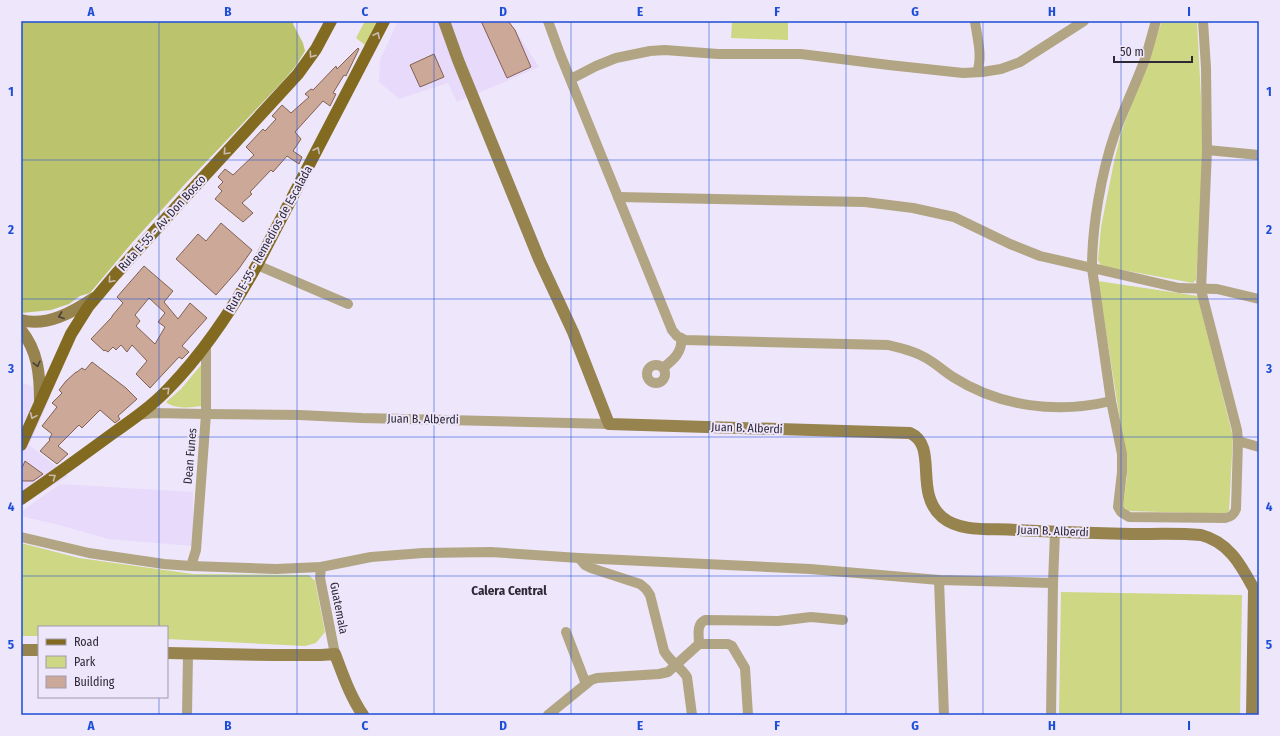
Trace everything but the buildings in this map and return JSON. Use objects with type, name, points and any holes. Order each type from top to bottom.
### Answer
[{"type":"main road","name":"Ruta E-55 - Av. Don Bosco","points":[[21,445],[71,334],[95,298],[298,74],[316,50],[331,21]]},
{"type":"main road","name":"Ruta E-55 - Remedios de Escalada","points":[[21,499],[65,469],[138,415],[169,389],[206,347],[239,297],[257,265],[384,21]]},
{"type":"street","points":[[444,21],[539,259],[572,332],[610,424]]},
{"type":"street","points":[[452,21],[453,46]]},
{"type":"street","points":[[975,21],[980,58],[980,64],[977,72]]},
{"type":"street","points":[[571,79],[596,66],[616,58],[650,51],[665,50],[718,54],[801,54],[963,73],[977,72],[1000,69],[1020,62],[1084,21]]},
{"type":"street","points":[[1156,21],[1145,59],[1119,123],[1109,156],[1094,229],[1092,249],[1092,268],[1111,401],[1122,458],[1118,507],[1121,512],[1130,517],[1230,517],[1234,514],[1236,509],[1237,430],[1201,290],[1207,150],[1206,68],[1203,21]]},
{"type":"street","points":[[548,22],[672,330],[681,338],[685,340],[888,345],[913,352],[926,358],[953,378],[975,389],[997,398],[1019,404],[1061,408],[1085,406],[1111,401]]},
{"type":"street","points":[[1207,150],[1259,155]]},
{"type":"street","points":[[618,197],[865,202],[913,208],[954,217],[1021,249],[1040,256],[1179,288],[1201,290],[1217,289],[1259,299]]},
{"type":"street","points":[[257,265],[348,304]]},
{"type":"street","points":[[21,320],[34,322],[50,320],[74,311],[95,298]]},
{"type":"street","points":[[21,330],[31,346],[38,366],[40,401]]},
{"type":"street","points":[[663,368],[672,361],[679,352],[682,344],[681,338]]},
{"type":"street","name":"Dean Funes","points":[[191,566],[196,550],[206,414],[206,347]]},
{"type":"street","name":"Juan B. Alberdi","points":[[138,415],[154,412],[299,415],[910,433],[920,440],[924,447],[928,493],[931,502],[936,511],[951,522],[973,528],[1055,532],[1191,534],[1210,537],[1223,544],[1242,567],[1256,594]]},
{"type":"street","points":[[1238,441],[1259,447]]},
{"type":"street","points":[[1051,715],[1055,532]]},
{"type":"street","points":[[21,537],[89,553],[164,564],[191,566],[276,569],[321,567],[371,558],[431,553],[491,552],[579,558],[810,569],[939,580],[1053,583]]},
{"type":"street","points":[[579,558],[585,565],[591,568],[640,584],[646,589],[650,595],[664,651],[668,658],[687,677],[692,715]]},
{"type":"street","name":"Guatemala","points":[[321,567],[320,578],[335,654]]},
{"type":"street","points":[[939,580],[944,715]]},
{"type":"street","points":[[1252,715],[1256,642],[1256,594]]},
{"type":"street","points":[[699,644],[699,626],[701,622],[705,620],[778,621],[811,617],[843,620]]},
{"type":"street","points":[[566,632],[586,684]]},
{"type":"street","points":[[548,715],[591,680],[597,678],[659,674],[668,672],[699,644],[728,644],[732,646],[745,668],[748,715]]},
{"type":"street","points":[[21,650],[38,650]]},
{"type":"street","points":[[168,653],[335,654],[355,703],[363,715]]},
{"type":"street","points":[[187,715],[188,654]]},
{"type":"shaded area","points":[[398,21],[509,21],[539,67],[457,102],[448,83],[399,99],[379,82],[380,60]]},
{"type":"shaded area","points":[[21,382],[51,395],[29,445],[68,476],[21,506]]},
{"type":"shaded area","points":[[60,484],[193,492],[193,546],[108,539],[21,516],[21,512]]},
{"type":"green space","points":[[21,21],[294,21],[293,24],[303,43],[305,51],[295,67],[283,81],[185,184],[131,244],[90,293],[80,296],[69,304],[51,310],[22,313],[21,312]]},
{"type":"green space","points":[[365,21],[377,21],[365,45],[356,38]]},
{"type":"green space","points":[[732,21],[788,21],[788,40],[731,38]]},
{"type":"green space","points":[[1162,21],[1197,21],[1204,155],[1196,280],[1193,283],[1101,266],[1098,260],[1101,227],[1121,133]]},
{"type":"green space","points":[[1098,281],[1198,296],[1233,437],[1229,511],[1224,514],[1128,511],[1123,506],[1127,477],[1126,458]]},
{"type":"green space","points":[[201,365],[201,406],[178,407],[166,402],[181,389]]},
{"type":"green space","points":[[21,543],[79,558],[193,574],[309,575],[315,581],[325,632],[316,643],[305,646],[168,639],[168,626],[38,626],[38,636],[21,636]]},
{"type":"green space","points":[[1061,592],[1242,595],[1240,715],[1059,715]]},
{"type":"district","name":"Calera Central","points":[[509,590]]}]
